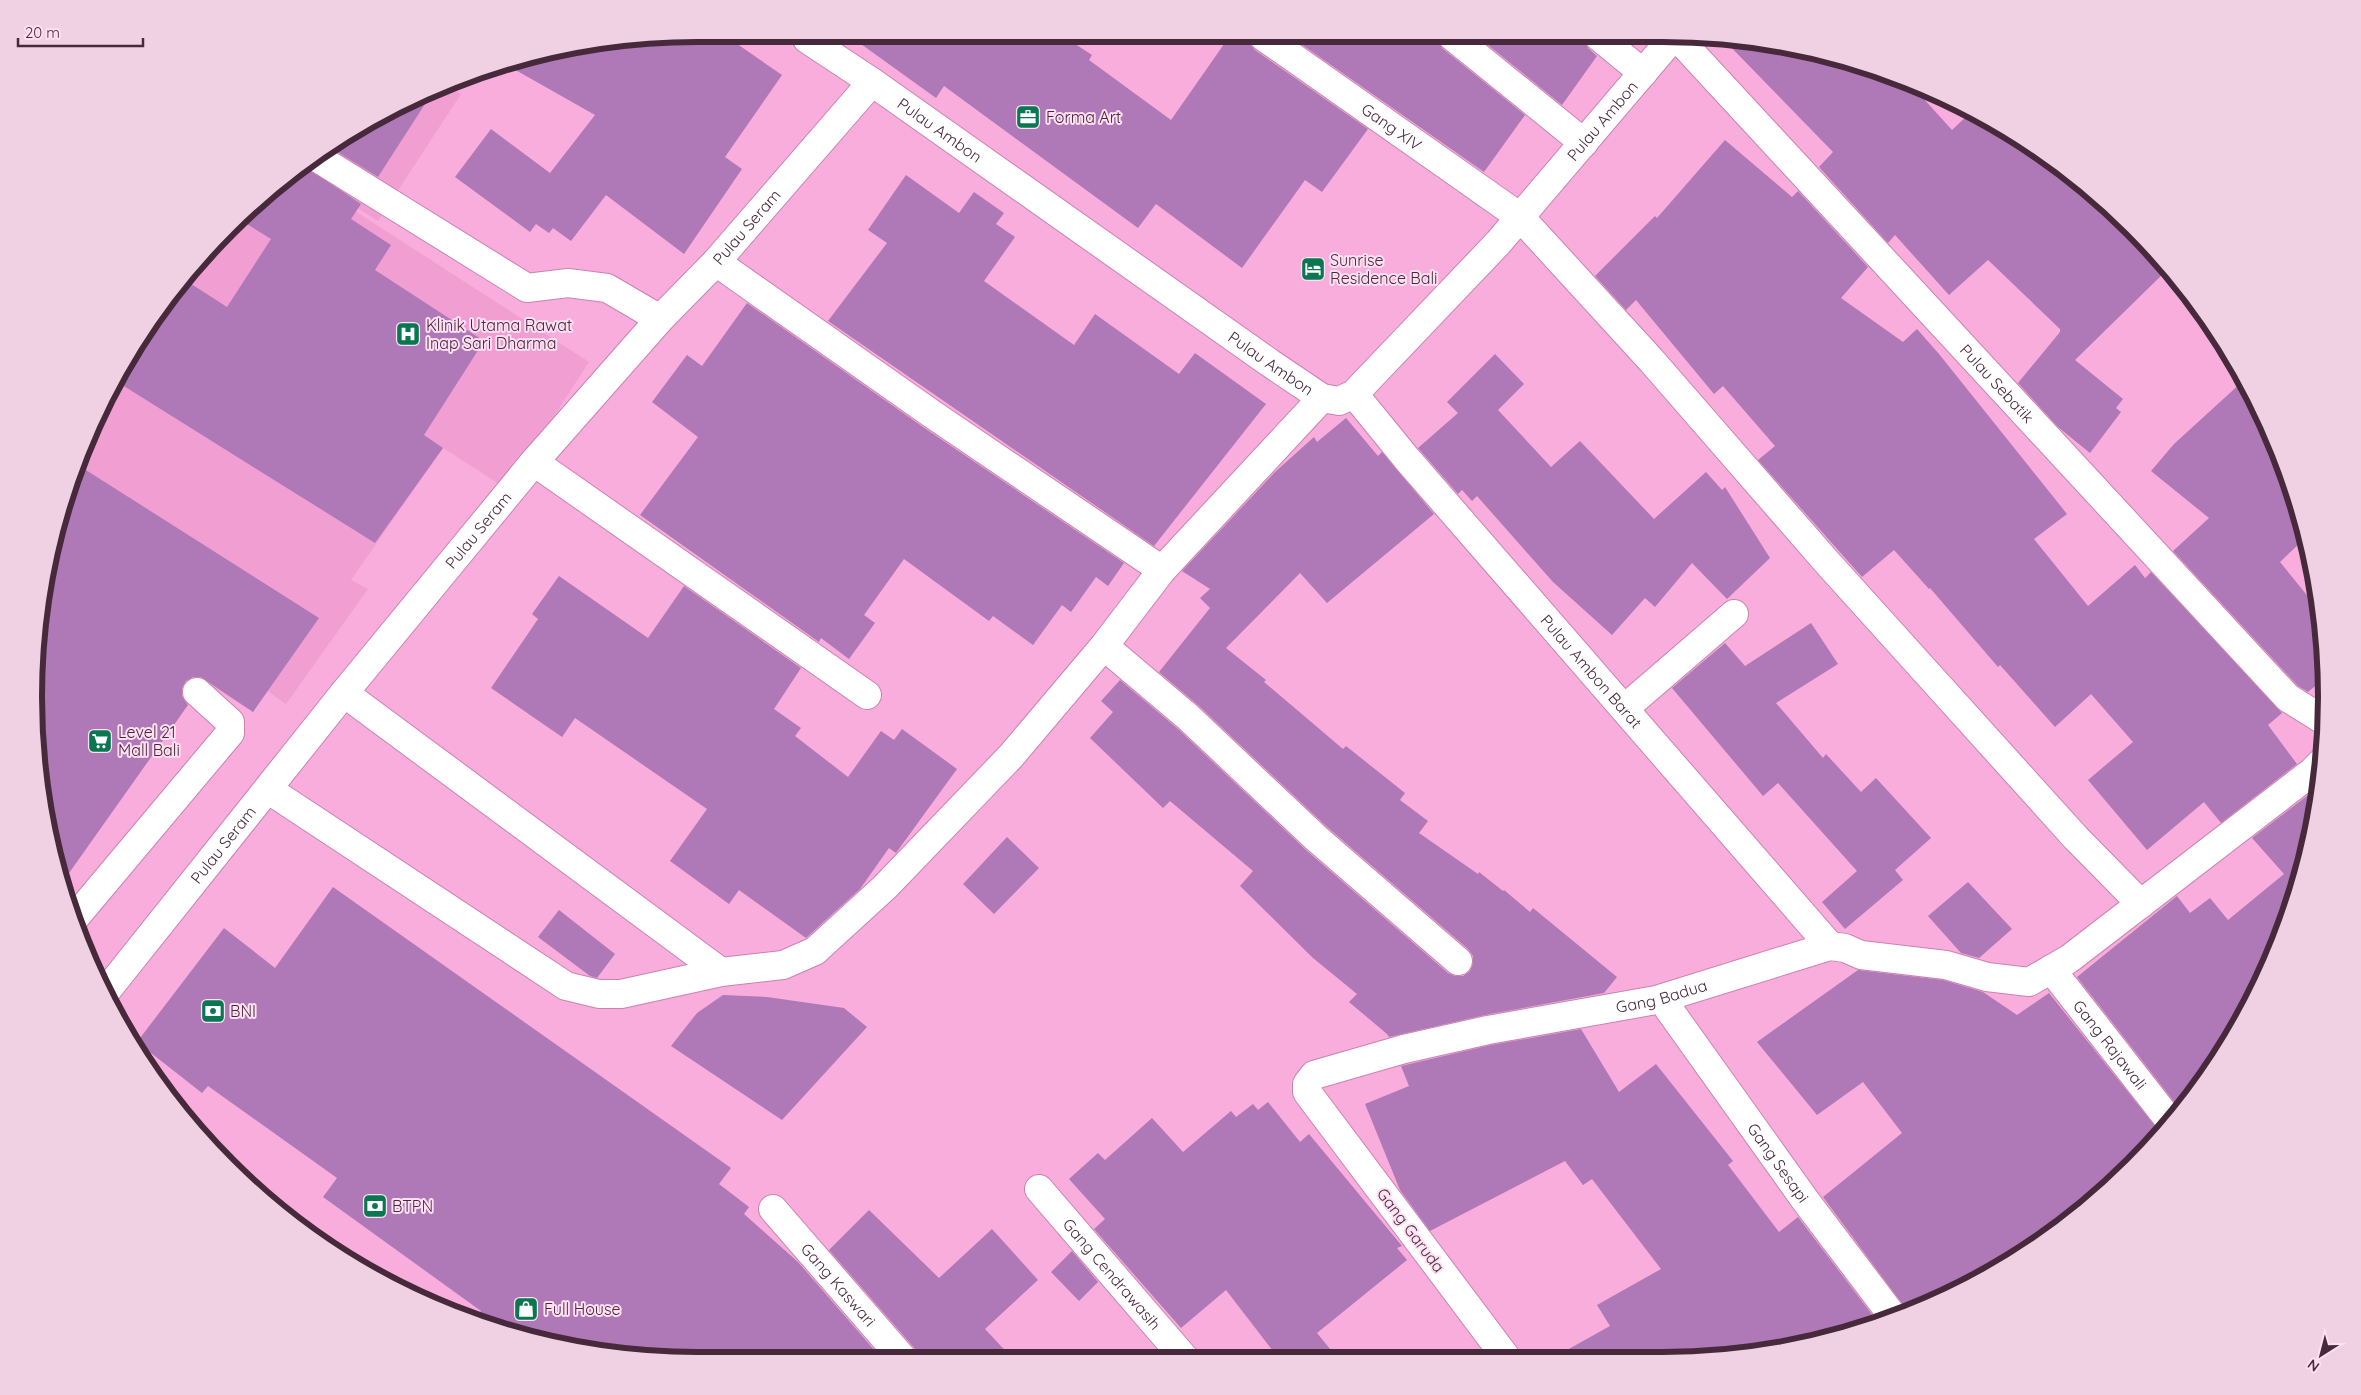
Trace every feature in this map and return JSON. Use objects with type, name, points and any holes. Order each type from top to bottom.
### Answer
[{"type":"street","name":"Pulau Ambon","points":[[812,42],[872,82],[1322,398],[1339,401],[1354,394],[1498,243],[1670,42]]},
{"type":"street","name":"Gang XIV","points":[[1271,42],[1520,217],[1652,360],[1825,560],[2076,838],[2141,904]]},
{"type":"street","points":[[1459,42],[1584,143]]},
{"type":"street","points":[[1605,42],[1643,73]]},
{"type":"street","name":"Pulau Sebatik","points":[[1683,43],[2288,698],[2318,716]]},
{"type":"street","name":"Pulau Seram","points":[[110,987],[269,790],[344,692],[534,462],[660,319],[716,262],[872,82]]},
{"type":"street","points":[[323,161],[527,288],[568,283],[607,288],[660,319]]},
{"type":"street","points":[[716,262],[932,414],[1162,570]]},
{"type":"street","name":"Pulau Ambon Barat","points":[[1354,394],[1407,459],[1830,946]]},
{"type":"street","points":[[269,790],[566,986],[599,994],[621,994],[721,972],[784,965],[815,951],[885,887],[1011,756],[1104,646],[1162,570],[1322,398]]},
{"type":"street","points":[[534,462],[867,695]]},
{"type":"street","points":[[1625,708],[1734,614]]},
{"type":"street","points":[[1104,646],[1188,717],[1316,838],[1458,961]]},
{"type":"street","points":[[79,913],[230,733],[230,722],[197,692]]},
{"type":"street","points":[[344,692],[721,972]]},
{"type":"street","points":[[74,899],[222,713]]},
{"type":"street","points":[[1830,946],[1845,948],[1861,955],[1946,965],[1987,977],[2029,982],[2069,959],[2314,770]]},
{"type":"street","name":"Gang Badua","points":[[1314,1101],[1307,1092],[1307,1084],[1314,1075],[1404,1050],[1488,1030],[1656,1000],[1830,946]]},
{"type":"street","name":"Gang Rajawali","points":[[2051,969],[2166,1116]]},
{"type":"street","name":"Gang Sesapi","points":[[1668,1008],[1805,1200],[1890,1312]]},
{"type":"street","name":"Gang Garuda","points":[[1314,1101],[1502,1352]]},
{"type":"street","name":"Gang Cendrawasih","points":[[1039,1189],[1179,1352]]},
{"type":"street","name":"Gang Kaswari","points":[[773,1209],[897,1352]]},
{"type":"shaded area","points":[[454,89],[461,94],[378,221],[304,175],[370,130]]},
{"type":"shaded area","points":[[301,176],[589,362],[507,489],[443,448],[351,580],[368,589],[286,704],[266,690],[253,712],[52,587],[65,528],[77,487],[92,447],[130,370],[178,299],[205,266],[234,234]]},
{"type":"building","points":[[734,42],[782,75],[725,157],[742,169],[684,254],[606,195],[571,241],[553,228],[549,233],[536,224],[530,232],[455,177],[491,129],[550,173],[595,115],[514,69],[570,55],[612,48],[655,44]]},
{"type":"building","points":[[858,42],[1072,42],[1092,55],[1089,60],[1171,120],[1226,42],[1250,42],[1255,50],[1368,129],[1322,192],[1305,180],[1242,268],[1156,204],[1138,228],[944,86],[936,98]]},
{"type":"building","points":[[1298,42],[1440,42],[1442,48],[1525,115],[1484,172]]},
{"type":"building","points":[[1484,42],[1586,42],[1588,48],[1597,56],[1562,105]]},
{"type":"building","points":[[1730,46],[1791,55],[1833,65],[1874,77],[1914,92],[1920,95],[1952,130],[1966,117],[1991,130],[2062,178],[2127,234],[2156,266],[2163,274],[2075,360],[2123,399],[2116,408],[2121,412],[2090,453],[2058,427],[2018,383],[2060,332],[2060,329],[1988,260],[1949,295],[1895,235],[1888,243],[1819,167],[1833,152]]},
{"type":"building","points":[[427,101],[378,177],[337,151],[370,130]]},
{"type":"building","points":[[1725,140],[1792,197],[1798,191],[1868,267],[1841,298],[1903,342],[1917,329],[2067,514],[2034,539],[2088,606],[2135,565],[2145,578],[2151,572],[2282,713],[2268,725],[2297,764],[2221,823],[2204,802],[2147,850],[2088,780],[2133,742],[2091,694],[2055,727],[2000,665],[1998,667],[1930,588],[1894,550],[1862,577],[1758,460],[1775,446],[1723,386],[1714,394],[1636,300],[1626,310],[1595,276],[1655,216],[1657,218]]},
{"type":"building","points":[[310,170],[361,204],[351,219],[391,245],[375,270],[484,341],[424,435],[443,448],[375,543],[122,385],[153,334],[191,284],[227,307],[271,239],[246,223]]},
{"type":"building","points":[[906,175],[959,213],[974,192],[1004,213],[996,224],[1015,237],[984,281],[1074,345],[1095,314],[1179,374],[1195,353],[1266,404],[1154,546],[828,321],[887,243],[868,230]]},
{"type":"building","points":[[747,303],[923,427],[1124,563],[1108,586],[1096,577],[1071,612],[1062,605],[1033,645],[993,616],[989,621],[904,559],[864,615],[875,623],[849,659],[821,638],[819,642],[640,515],[698,437],[652,402],[687,355],[702,366]]},
{"type":"building","points":[[1495,354],[1524,384],[1498,410],[1551,467],[1580,441],[1654,519],[1706,472],[1722,490],[1725,487],[1770,558],[1727,599],[1692,563],[1655,607],[1645,598],[1612,635],[1553,582],[1477,496],[1472,501],[1462,490],[1458,494],[1418,448],[1458,413],[1447,402]]},
{"type":"building","points":[[2239,385],[2269,447],[2270,449],[2267,452],[2273,458],[2284,487],[2300,543],[2280,562],[2311,600],[2317,655],[2318,684],[2308,692],[2298,686],[2173,551],[2209,518],[2151,471],[2174,444]]},
{"type":"building","points":[[1346,418],[1378,456],[1382,452],[1434,514],[1327,603],[1300,573],[1226,648],[1266,680],[1264,682],[1343,749],[1346,746],[1405,793],[1400,800],[1428,821],[1419,833],[1478,874],[1479,872],[1530,912],[1533,908],[1617,977],[1604,993],[1485,1015],[1389,1037],[1349,1002],[1357,994],[1313,958],[1240,886],[1253,871],[1170,801],[1163,808],[1090,738],[1113,712],[1101,701],[1120,680],[1178,729],[1306,850],[1448,973],[1455,976],[1463,976],[1470,971],[1473,956],[1468,949],[1326,826],[1199,706],[1159,672],[1210,608],[1200,598],[1210,589],[1182,571],[1275,472],[1314,437],[1317,442]]},
{"type":"building","points":[[84,469],[319,618],[253,712],[201,677],[193,677],[186,681],[182,688],[182,696],[188,705],[67,875],[55,825],[48,783],[42,698],[48,612],[55,570],[65,528]]},
{"type":"building","points":[[559,576],[648,638],[684,586],[801,668],[774,709],[801,728],[795,736],[848,777],[881,731],[894,740],[902,729],[957,769],[896,853],[889,848],[860,889],[806,938],[739,890],[729,904],[670,861],[707,809],[575,718],[562,737],[491,688],[538,619],[532,614]]},
{"type":"building","points":[[1811,623],[1838,664],[1776,703],[1823,758],[1826,754],[1861,792],[1876,778],[1931,838],[1895,870],[1903,880],[1845,929],[1822,902],[1857,871],[1778,783],[1763,796],[1672,688],[1725,643],[1745,666]]},
{"type":"building","points":[[2311,793],[2296,867],[2284,908],[2269,948],[2231,1025],[2208,1061],[2176,1104],[2077,977],[2177,896],[2190,913],[2210,898],[2228,920],[2284,874],[2252,838]]},
{"type":"building","points":[[1007,837],[1039,868],[994,914],[963,884]]},
{"type":"building","points":[[1968,882],[2012,929],[1979,958],[1961,953],[1928,916]]},
{"type":"building","points":[[333,887],[731,1168],[719,1184],[749,1207],[744,1214],[798,1262],[876,1352],[698,1352],[612,1347],[528,1330],[478,1315],[481,1311],[323,1197],[337,1178],[208,1086],[202,1093],[145,1048],[139,1039],[224,928],[275,968]]},
{"type":"building","points":[[559,910],[615,954],[597,978],[590,976],[538,937]]},
{"type":"building","points":[[1858,970],[1943,980],[1983,992],[2017,1015],[2049,993],[2157,1128],[2127,1161],[2095,1190],[2027,1242],[1991,1265],[1953,1285],[1904,1307],[1823,1197],[1902,1133],[1863,1082],[1817,1115],[1757,1042]]},
{"type":"building","points":[[723,995],[767,997],[844,1008],[867,1027],[782,1120],[671,1046],[697,1013]]},
{"type":"building","points":[[1581,1029],[1619,1092],[1656,1064],[1733,1161],[1728,1165],[1779,1232],[1798,1217],[1875,1318],[1791,1340],[1749,1347],[1706,1351],[1563,1352],[1610,1326],[1597,1305],[1661,1269],[1592,1179],[1583,1185],[1565,1161],[1430,1231],[1400,1190],[1365,1104],[1409,1086],[1401,1066],[1491,1045]]},
{"type":"building","points":[[1268,1102],[1300,1142],[1309,1134],[1402,1246],[1397,1248],[1407,1260],[1317,1333],[1332,1352],[1274,1352],[1226,1290],[1181,1328],[1094,1229],[1105,1219],[1069,1179],[1098,1153],[1105,1160],[1152,1118],[1183,1152],[1231,1111],[1236,1117],[1253,1104],[1258,1110]]},
{"type":"building","points":[[869,1210],[939,1278],[992,1229],[1038,1280],[985,1329],[1007,1352],[917,1352],[829,1250]]},
{"type":"building","points":[[1072,1251],[1098,1282],[1079,1301],[1051,1272]]},
{"type":"place","name":"Forma Art","points":[[1028,117]]},
{"type":"place","name":"Sunrise Residence Bali","points":[[1313,269]]},
{"type":"place","name":"Klinik Utama Rawat Inap Sari Dharma","points":[[408,334]]},
{"type":"place","name":"Level 21 Mall Bali","points":[[100,741]]},
{"type":"place","name":"BNI","points":[[213,1011]]},
{"type":"place","name":"BTPN","points":[[375,1206]]},
{"type":"place","name":"Full House","points":[[526,1309]]}]
